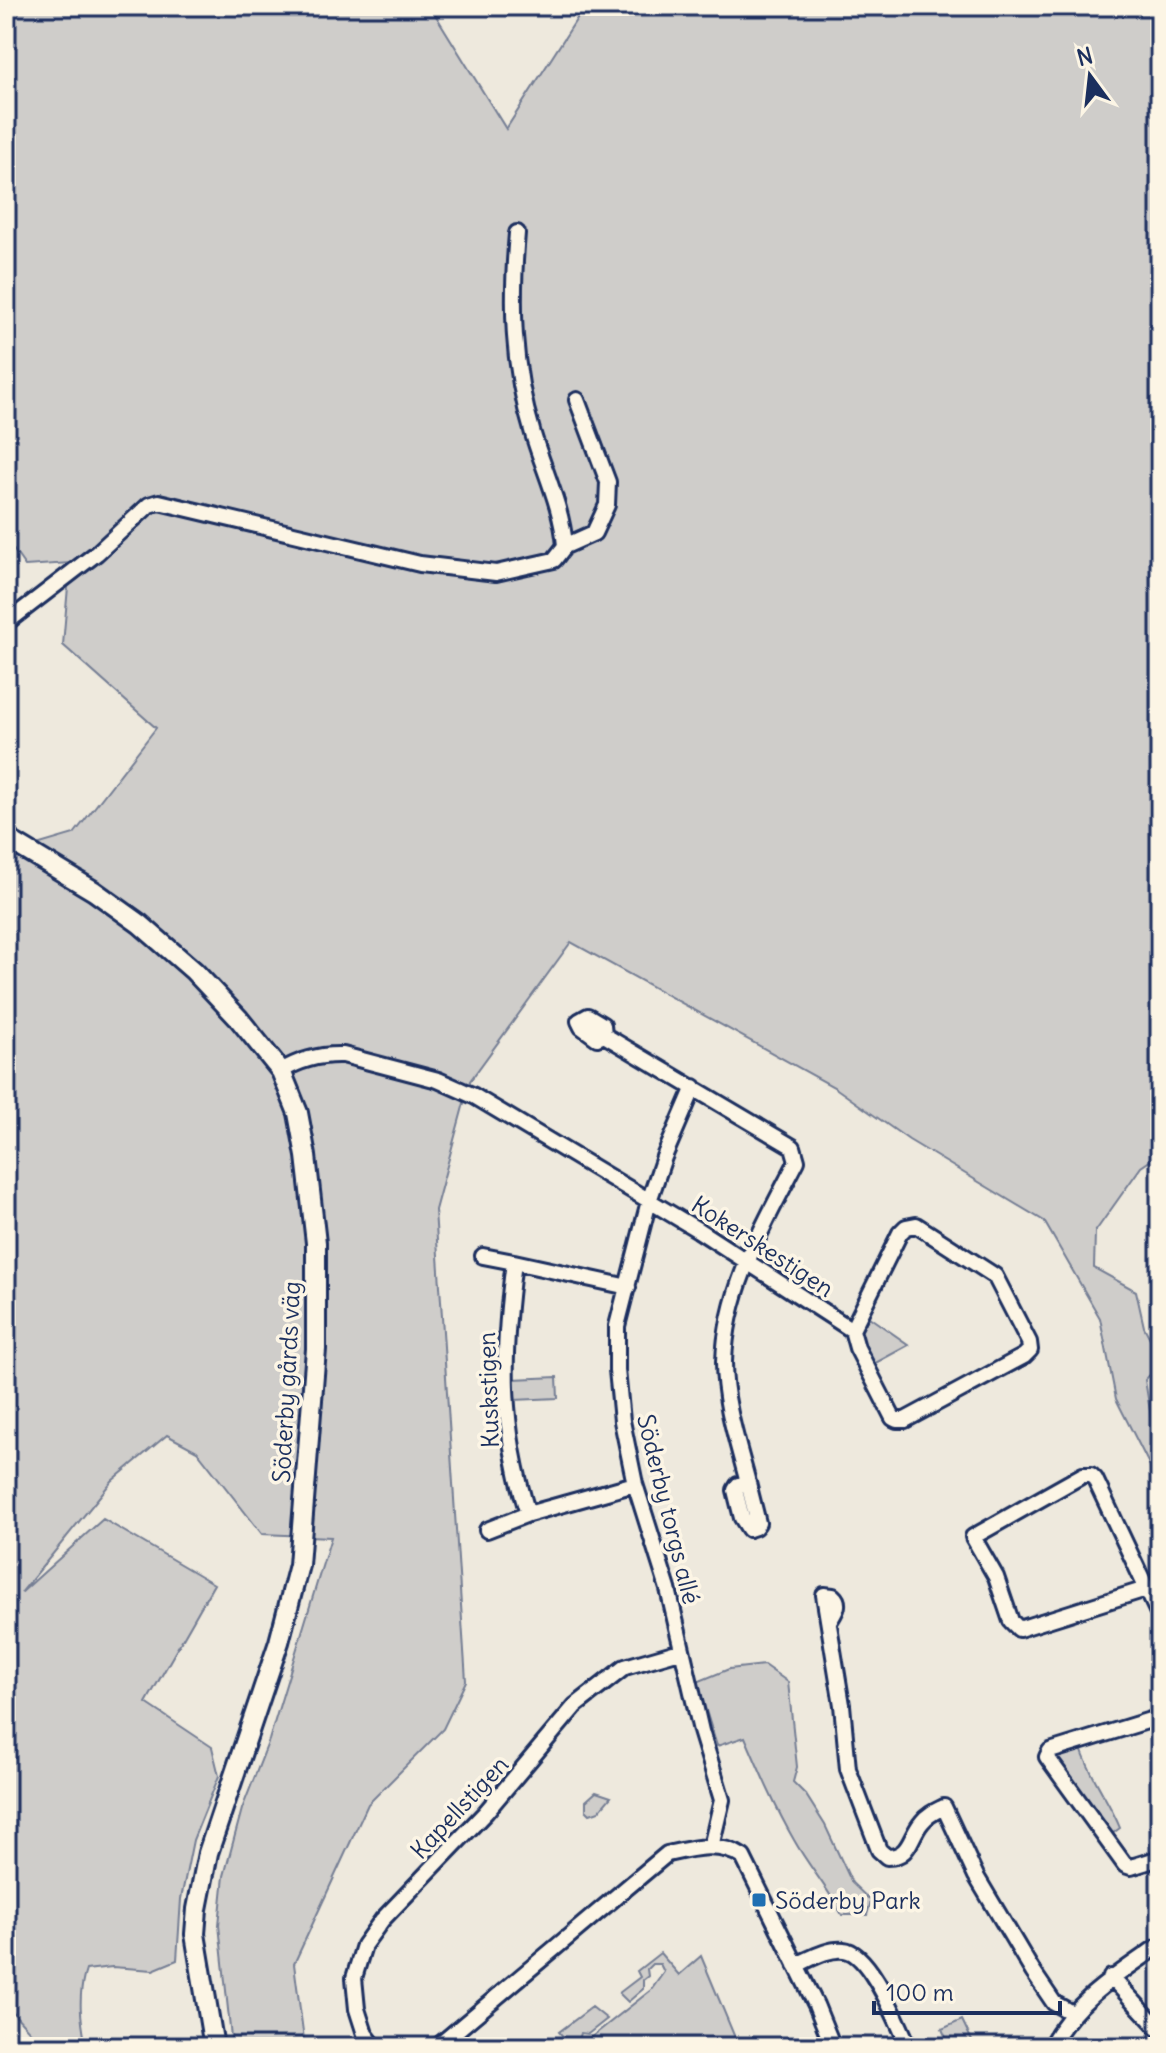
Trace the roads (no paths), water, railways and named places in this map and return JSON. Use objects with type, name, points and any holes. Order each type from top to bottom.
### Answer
[{"type":"main road","name":"Söderby gårds väg","points":[[6,838],[94,891],[140,924],[194,971],[247,1028],[281,1071],[298,1113],[306,1156],[316,1243],[316,1349],[299,1565],[279,1642],[208,1853],[197,1909],[195,1934],[214,2047]]},
{"type":"street","points":[[517,233],[512,296],[516,361],[532,432],[563,524],[565,546]]},
{"type":"street","points":[[6,623],[97,553],[149,505],[159,502],[420,564],[496,573],[554,560],[565,546],[594,533],[607,505],[608,482],[577,400]]},
{"type":"street","points":[[604,1035],[793,1147],[796,1153],[797,1161],[745,1262],[724,1361],[730,1410],[748,1483]]},
{"type":"street","points":[[281,1071],[298,1061],[343,1055],[438,1080],[474,1096],[649,1201]]},
{"type":"street","name":"Söderby torgs allé","points":[[694,1087],[649,1201],[617,1326],[617,1370],[622,1421],[635,1484],[668,1589],[680,1651],[722,1800],[711,1847]]},
{"type":"street","name":"Kokerskestigen","points":[[649,1201],[852,1330],[857,1348],[893,1418],[897,1420],[905,1420],[1030,1350],[1029,1342],[995,1276],[916,1225],[906,1227],[900,1233],[852,1330]]},
{"type":"street","points":[[483,1256],[628,1287]]},
{"type":"street","name":"Kuskstigen","points":[[514,1262],[504,1358],[506,1419],[517,1479],[528,1514]]},
{"type":"street","points":[[1146,1589],[1019,1629],[1011,1621],[996,1577],[973,1537],[1083,1475],[1091,1475],[1160,1617]]},
{"type":"street","points":[[487,1530],[528,1514],[635,1484]]},
{"type":"street","points":[[829,1622],[848,1769],[879,1850],[887,1857],[903,1854],[920,1823],[944,1807],[976,1876],[1033,1972],[1054,2003],[1072,2013]]},
{"type":"street","name":"Kapellstigen","points":[[375,2047],[365,2034],[357,2009],[354,1978],[364,1945],[382,1920],[485,1813],[575,1706],[625,1667],[680,1651]]},
{"type":"street","points":[[1160,1717],[1050,1751],[1047,1757],[1125,1865],[1131,1867],[1160,1858]]},
{"type":"street","points":[[437,2047],[667,1854],[711,1847],[731,1849],[743,1857],[796,1965],[827,2045]]},
{"type":"street","points":[[1050,2047],[1072,2013],[1111,1977],[1159,1945]]},
{"type":"street","points":[[796,1965],[841,1949],[856,1955],[864,1962],[878,1986],[909,2047]]},
{"type":"street","points":[[1111,1977],[1160,2030]]},
{"type":"place","name":"Söderby Park","points":[[759,1900]]}]
